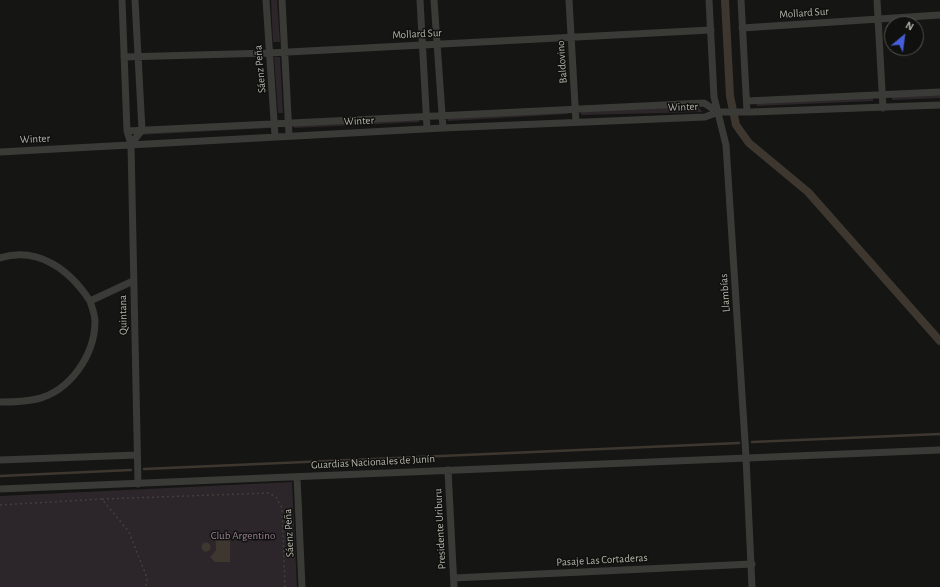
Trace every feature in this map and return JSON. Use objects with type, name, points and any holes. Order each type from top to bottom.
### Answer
[{"type":"street","name":"Quintana","points":[[122,0],[127,131],[131,144],[138,484]]},
{"type":"street","points":[[131,144],[142,130],[135,0]]},
{"type":"street","name":"Sáenz Peña","points":[[266,0],[275,136]]},
{"type":"street","points":[[282,0],[289,135]]},
{"type":"street","points":[[420,0],[428,116],[427,128]]},
{"type":"street","points":[[434,0],[443,128]]},
{"type":"street","name":"Baldovino","points":[[569,0],[576,122]]},
{"type":"street","name":"Llambías","points":[[709,0],[714,97],[722,112],[726,145],[746,457],[752,587]]},
{"type":"street","points":[[741,0],[747,112]]},
{"type":"street","points":[[877,0],[883,108]]},
{"type":"street","name":"Mollard Sur","points":[[742,28],[940,15]]},
{"type":"street","name":"Mollard Sur","points":[[124,58],[269,53],[711,30]]},
{"type":"street","points":[[747,101],[940,92]]},
{"type":"street","name":"Winter","points":[[127,131],[704,103],[722,112]]},
{"type":"street","name":"Winter","points":[[0,152],[427,128],[705,117],[722,112],[940,105]]},
{"type":"street","points":[[0,258],[8,255],[24,255],[42,259],[55,265],[70,275],[90,301],[95,319],[94,333],[88,354],[70,381],[55,392],[38,399],[0,402]]},
{"type":"street","points":[[90,301],[133,281]]},
{"type":"street","name":"Guardias Nacionales de Junín","points":[[0,489],[940,450]]},
{"type":"street","points":[[0,460],[137,455]]},
{"type":"street","name":"Presidente Uriburu","points":[[448,470],[454,587]]},
{"type":"street","name":"Sáenz Peña","points":[[297,477],[302,587]]},
{"type":"street","name":"Pasaje Las Cortaderas","points":[[454,578],[752,564]]},
{"type":"path","points":[[0,505],[102,499],[269,493],[280,501],[282,508],[285,587]]},
{"type":"path","points":[[102,499],[129,532],[147,578],[146,587]]},
{"type":"green space","points":[[271,0],[277,0],[280,42],[273,42]]},
{"type":"green space","points":[[274,57],[280,57],[283,113],[278,113]]},
{"type":"green space","points":[[940,92],[940,98],[892,100],[892,94]]},
{"type":"green space","points":[[873,95],[873,101],[757,106],[756,99]]},
{"type":"green space","points":[[698,106],[702,112],[581,115],[581,109]]},
{"type":"green space","points":[[567,110],[568,114],[448,121],[447,117]]},
{"type":"green space","points":[[419,116],[419,122],[294,128],[293,122]]},
{"type":"green space","points":[[270,123],[270,128],[138,135],[137,131]]},
{"type":"green space","name":"Club Argentino","points":[[292,482],[297,587],[0,587],[0,496]]},
{"type":"shaded area","points":[[215,532],[230,532],[230,562],[215,562],[210,557],[216,550]]},
{"type":"shaded area","points":[[206,542],[211,547],[206,552],[201,547]]},
{"type":"waterway","points":[[725,0],[730,96],[736,125],[749,143],[808,192],[940,341]]},
{"type":"waterway","points":[[752,442],[940,434]]},
{"type":"waterway","points":[[144,469],[739,443]]},
{"type":"waterway","points":[[0,476],[131,470]]}]
